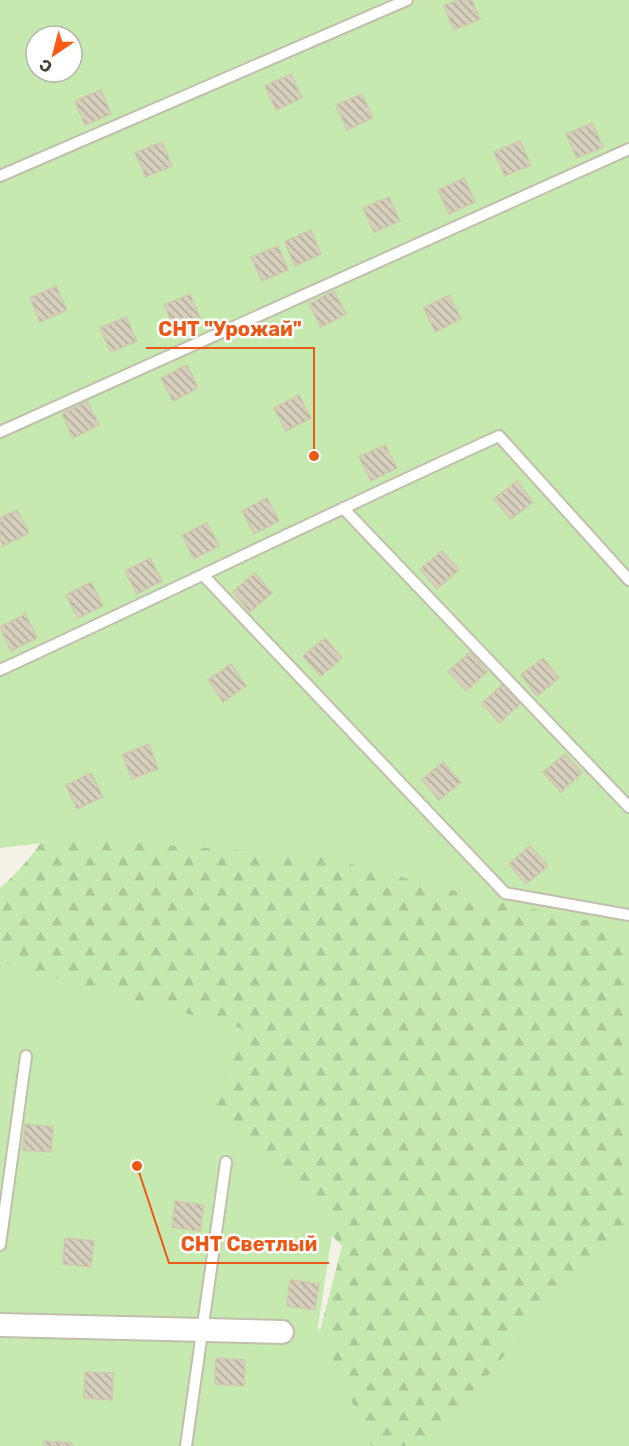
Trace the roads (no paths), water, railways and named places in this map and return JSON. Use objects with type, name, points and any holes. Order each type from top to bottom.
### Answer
[{"type":"street","points":[[0,1325],[282,1332]]},
{"type":"lane","points":[[0,176],[406,0]]},
{"type":"lane","points":[[0,432],[629,149]]},
{"type":"lane","points":[[0,670],[499,436],[629,580]]},
{"type":"lane","points":[[343,508],[629,807]]},
{"type":"lane","points":[[204,576],[505,893],[629,915]]},
{"type":"lane","points":[[0,1245],[26,1056]]},
{"type":"lane","points":[[186,1446],[226,1162]]},
{"type":"place","name":"СНТ \"Урожай\"","points":[[314,456]]},
{"type":"place","name":"СНТ Светлый","points":[[137,1166]]}]
